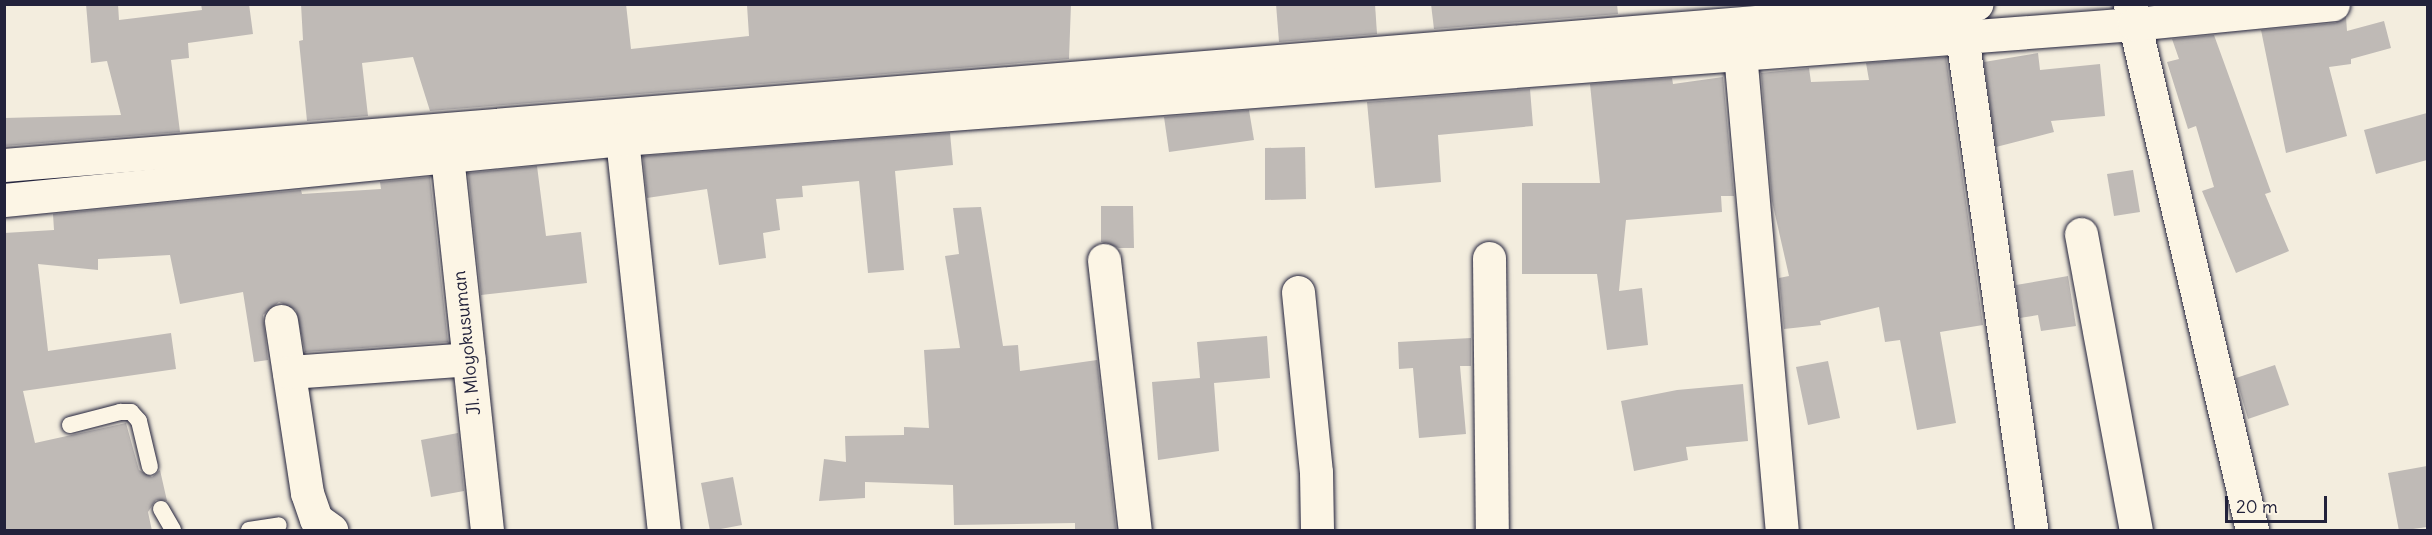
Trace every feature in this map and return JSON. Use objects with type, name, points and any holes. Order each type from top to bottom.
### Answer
[{"type":"street","points":[[4,165],[1976,4]]},
{"type":"street","points":[[4,200],[622,139],[1962,36],[2132,14],[2333,4]]},
{"type":"street","points":[[2132,14],[2252,531]]},
{"type":"street","points":[[1962,36],[2031,531]]},
{"type":"street","points":[[1740,53],[1782,531]]},
{"type":"street","points":[[622,139],[664,531]]},
{"type":"street","name":"Jl. Mloyokusuman","points":[[447,156],[487,531]]},
{"type":"street","points":[[2081,234],[2136,531]]},
{"type":"street","points":[[1489,258],[1492,531]]},
{"type":"street","points":[[1104,260],[1135,531]]},
{"type":"street","points":[[1298,292],[1317,472],[1317,531]]},
{"type":"street","points":[[280,321],[307,494],[317,524]]},
{"type":"street","points":[[289,372],[469,359]]},
{"type":"lane","points":[[70,425],[120,412],[131,412],[139,422],[150,467]]},
{"type":"lane","points":[[160,509],[173,531]]},
{"type":"lane","points":[[249,531],[279,525]]},
{"type":"building","points":[[86,4],[118,4],[119,20],[202,10],[201,4],[249,4],[253,34],[188,43],[189,58],[171,60],[180,132],[4,146],[4,118],[121,115],[107,61],[91,63]]},
{"type":"building","points":[[301,4],[626,4],[631,49],[749,36],[747,5],[1071,4],[1069,59],[430,111],[413,57],[362,63],[368,116],[307,121],[299,41],[303,40]]},
{"type":"building","points":[[1276,4],[1375,4],[1377,34],[1279,42]]},
{"type":"building","points":[[1431,4],[1617,4],[1618,14],[1434,29]]},
{"type":"building","points":[[2346,17],[2347,31],[2384,21],[2391,48],[2351,59],[2351,64],[2329,67],[2347,136],[2286,153],[2261,30],[2335,23]]},
{"type":"building","points":[[2214,35],[2271,192],[2265,194],[2289,251],[2236,273],[2202,191],[2214,187],[2196,126],[2188,129],[2167,62],[2179,59],[2172,39]]},
{"type":"building","points":[[2038,53],[2040,70],[2100,64],[2105,116],[2051,121],[2054,132],[1996,147],[1984,62]]},
{"type":"building","points":[[1946,57],[1983,325],[1940,332],[1956,423],[1917,430],[1900,340],[1885,342],[1879,307],[1820,321],[1821,325],[1784,329],[1779,278],[1789,276],[1772,201],[1761,73],[1809,68],[1811,82],[1869,80],[1866,63]]},
{"type":"building","points":[[1723,77],[1734,196],[1721,196],[1722,212],[1626,220],[1619,291],[1642,288],[1648,345],[1607,350],[1597,274],[1522,274],[1522,183],[1600,183],[1590,84],[1672,78],[1673,84]]},
{"type":"building","points":[[1530,89],[1533,126],[1438,135],[1441,182],[1375,188],[1367,102]]},
{"type":"building","points":[[1249,110],[1254,140],[1169,152],[1164,117]]},
{"type":"building","points":[[2427,113],[2427,160],[2376,174],[2364,130]]},
{"type":"building","points":[[950,133],[953,165],[895,171],[904,270],[868,273],[859,181],[802,186],[803,197],[776,199],[780,230],[763,233],[766,258],[719,265],[707,189],[647,198],[643,156]]},
{"type":"building","points":[[1305,147],[1306,199],[1265,200],[1265,148]]},
{"type":"building","points":[[537,166],[546,236],[581,232],[587,283],[481,295],[468,173]]},
{"type":"building","points":[[2133,170],[2140,212],[2114,216],[2107,174]]},
{"type":"building","points":[[430,177],[448,342],[305,352],[296,310],[279,302],[263,315],[268,360],[254,362],[243,292],[180,304],[170,255],[98,259],[98,270],[38,264],[48,351],[171,333],[176,369],[23,391],[35,443],[126,423],[139,470],[152,477],[160,470],[167,501],[156,500],[148,512],[152,531],[4,531],[4,233],[54,230],[53,214],[301,190],[302,194],[381,189],[380,182]]},
{"type":"building","points":[[1101,206],[1133,206],[1134,248],[1119,248],[1101,242]]},
{"type":"building","points":[[981,207],[1003,346],[1018,345],[1020,371],[1097,360],[1116,529],[1075,531],[1075,523],[954,525],[953,485],[865,482],[865,498],[819,501],[824,459],[846,462],[845,436],[904,435],[904,427],[929,428],[924,350],[960,348],[945,256],[959,254],[953,208]]},
{"type":"building","points":[[2068,276],[2076,326],[2041,331],[2038,315],[2020,318],[2016,285]]},
{"type":"building","points":[[1267,336],[1270,378],[1214,383],[1219,451],[1158,460],[1152,382],[1200,378],[1197,342]]},
{"type":"building","points":[[1471,338],[1471,366],[1460,366],[1466,434],[1419,438],[1413,368],[1399,369],[1398,342]]},
{"type":"building","points":[[1828,361],[1840,418],[1808,425],[1796,367]]},
{"type":"building","points":[[2275,365],[2289,405],[2248,419],[2236,378]]},
{"type":"building","points":[[1743,384],[1748,441],[1686,447],[1688,460],[1634,471],[1621,401],[1677,390]]},
{"type":"building","points":[[458,433],[464,491],[431,497],[421,440]]},
{"type":"building","points":[[2427,466],[2427,527],[2399,531],[2388,473]]},
{"type":"building","points":[[733,477],[742,525],[710,531],[701,483]]}]
